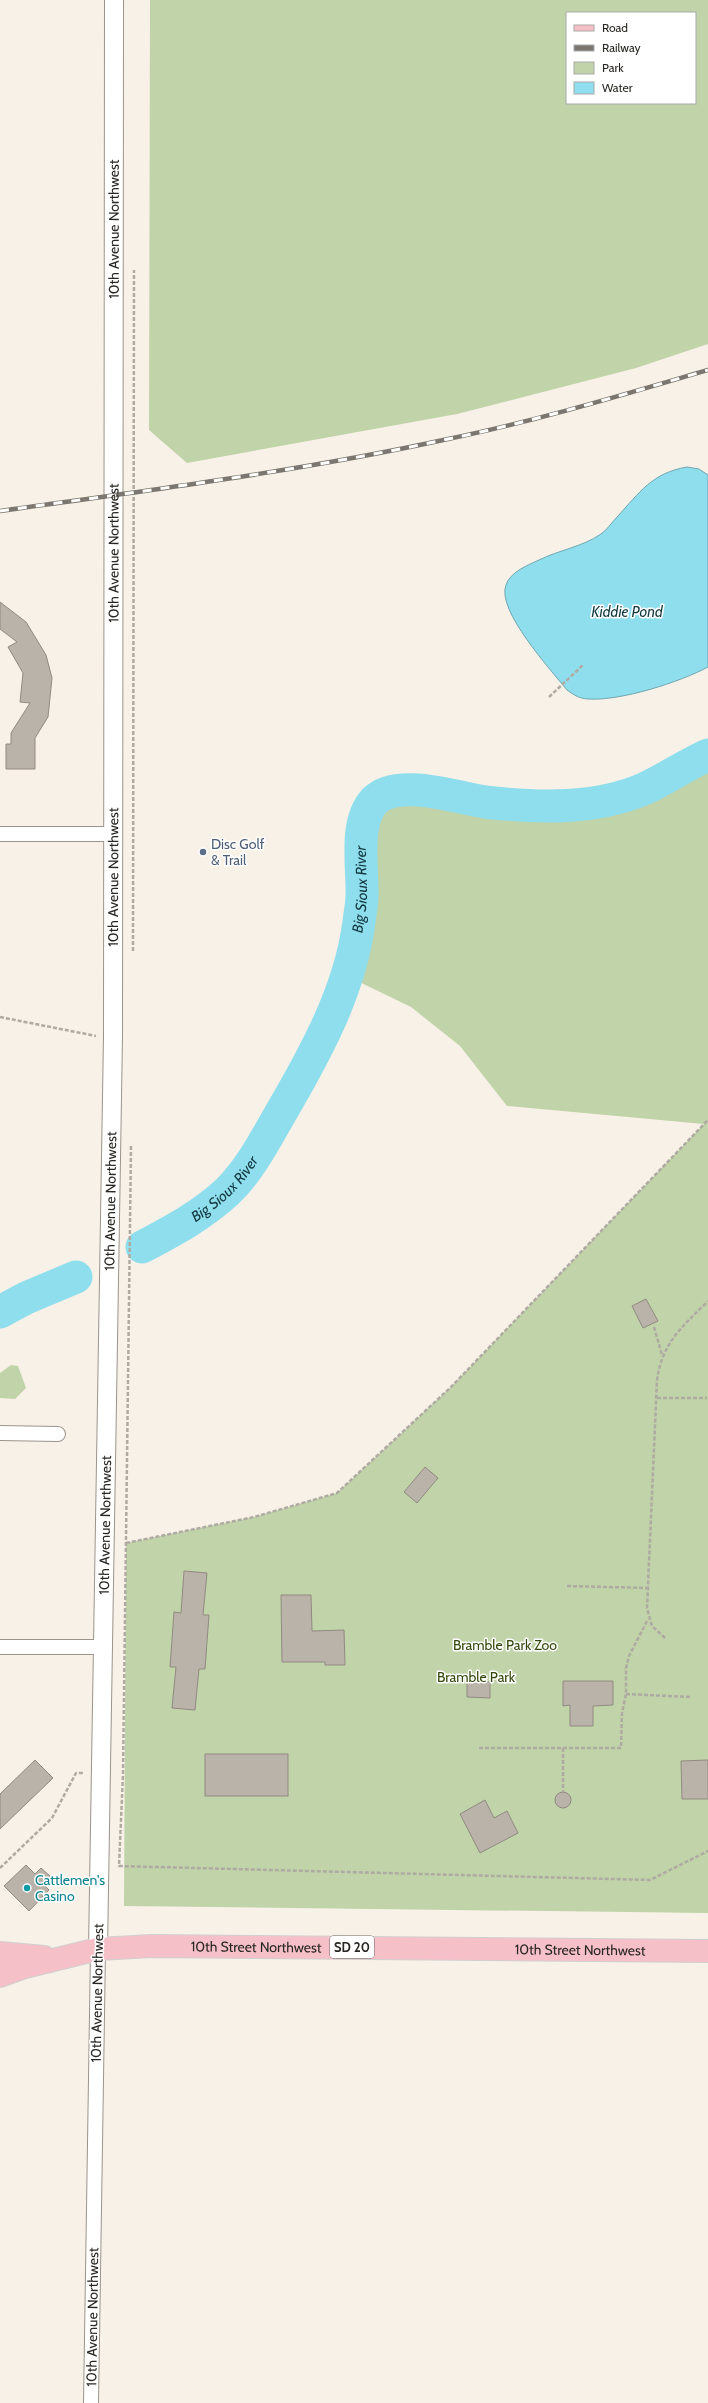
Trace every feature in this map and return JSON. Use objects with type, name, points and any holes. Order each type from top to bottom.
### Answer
[{"type":"main road","name":"10th Street Northwest","points":[[0,1976],[57,1959],[98,1949],[185,1945],[708,1951]]},
{"type":"main road","points":[[0,1953],[57,1959]]},
{"type":"street","name":"10th Avenue Northwest","points":[[91,2403],[113,1036],[114,0]]},
{"type":"street","points":[[0,834],[114,834]]},
{"type":"street","points":[[0,1433],[58,1434]]},
{"type":"street","points":[[0,1647],[103,1647]]},
{"type":"path","points":[[133,956],[134,266]]},
{"type":"path","points":[[549,697],[583,665]]},
{"type":"path","points":[[0,1017],[90,1036],[113,1036]]},
{"type":"path","points":[[126,1543],[254,1517],[337,1493],[451,1387],[708,1120]]},
{"type":"path","points":[[131,1142],[124,1774],[119,1866],[650,1880],[708,1851]]},
{"type":"path","points":[[479,1748],[621,1748],[622,1713],[626,1694],[626,1668],[629,1656],[648,1618],[657,1380],[662,1355],[677,1332],[708,1301]]},
{"type":"path","points":[[654,1327],[662,1355]]},
{"type":"path","points":[[657,1398],[707,1398]]},
{"type":"path","points":[[567,1586],[648,1588]]},
{"type":"path","points":[[648,1618],[658,1633],[665,1638]]},
{"type":"path","points":[[626,1694],[690,1697]]},
{"type":"path","points":[[563,1748],[563,1792]]},
{"type":"path","points":[[0,1868],[52,1818],[76,1773],[124,1774]]},
{"type":"green space","points":[[150,0],[708,0],[708,344],[636,368],[457,414],[187,463],[149,430]]},
{"type":"green space","name":"Bramble Park","points":[[708,755],[708,1913],[124,1906],[126,1543],[254,1517],[337,1493],[451,1387],[704,1124],[507,1106],[460,1046],[411,1007],[347,976],[359,927],[362,896],[360,847],[363,822],[367,811],[374,801],[384,794],[398,790],[429,791],[489,802],[529,805],[569,805],[608,800],[627,795],[646,787]]},
{"type":"green space","points":[[11,1365],[18,1366],[26,1388],[15,1399],[0,1398],[0,1373]]},
{"type":"water","name":"Kiddie Pond","points":[[687,467],[699,469],[708,475],[708,667],[682,679],[633,694],[602,699],[586,699],[577,696],[567,690],[538,655],[517,624],[509,609],[505,596],[508,580],[515,573],[530,564],[586,542],[601,534],[648,485],[665,474]]},
{"type":"building","points":[[0,602],[26,622],[46,655],[52,678],[48,717],[35,738],[35,769],[6,769],[6,744],[11,744],[11,733],[30,703],[20,702],[23,673],[8,647],[17,642],[0,629]]},
{"type":"building","points":[[646,1299],[658,1321],[643,1328],[632,1306]]},
{"type":"building","points":[[425,1467],[438,1478],[417,1503],[404,1492]]},
{"type":"building","points":[[184,1571],[207,1573],[203,1615],[209,1615],[205,1669],[199,1669],[195,1710],[172,1708],[176,1667],[170,1667],[174,1612],[181,1613]]},
{"type":"building","points":[[281,1595],[311,1595],[312,1631],[344,1630],[345,1665],[325,1665],[325,1662],[282,1662]]},
{"type":"building","points":[[467,1681],[490,1682],[490,1698],[467,1697]]},
{"type":"building","points":[[563,1681],[613,1681],[613,1705],[593,1706],[593,1726],[570,1726],[570,1705],[563,1706]]},
{"type":"building","points":[[205,1754],[288,1754],[288,1796],[205,1796]]},
{"type":"building","points":[[35,1760],[53,1778],[0,1829],[0,1794]]},
{"type":"building","points":[[708,1760],[708,1799],[682,1799],[681,1761]]},
{"type":"building","points":[[563,1792],[570,1797],[571,1800],[566,1807],[563,1808],[556,1803],[555,1800],[560,1793]]},
{"type":"building","points":[[485,1800],[494,1818],[507,1811],[518,1833],[480,1853],[460,1814]]},
{"type":"building","name":"Cattlemen's Casino","points":[[26,1865],[35,1874],[41,1868],[51,1877],[44,1885],[49,1890],[29,1911],[4,1886]]},
{"type":"waterway","name":"Big Sioux River","points":[[142,1247],[197,1216],[217,1201],[235,1184],[262,1146],[317,1047],[339,998],[348,973],[354,948],[362,899],[362,834],[364,821],[368,810],[374,801],[384,794],[397,790],[412,790],[428,791],[485,802],[505,804],[546,806],[588,804],[627,795],[646,788],[708,755]]},
{"type":"waterway","name":"Big Sioux River","points":[[0,1312],[26,1298],[76,1277]]},
{"type":"railway","points":[[0,511],[225,479],[337,461],[393,450],[481,432],[546,416],[708,370]]},
{"type":"place","name":"Disc Golf & Trail","points":[[203,852]]},
{"type":"place","name":"Cattlemen's Casino","points":[[27,1888]]},
{"type":"park label","name":"Bramble Park Zoo","points":[[505,1645]]}]
